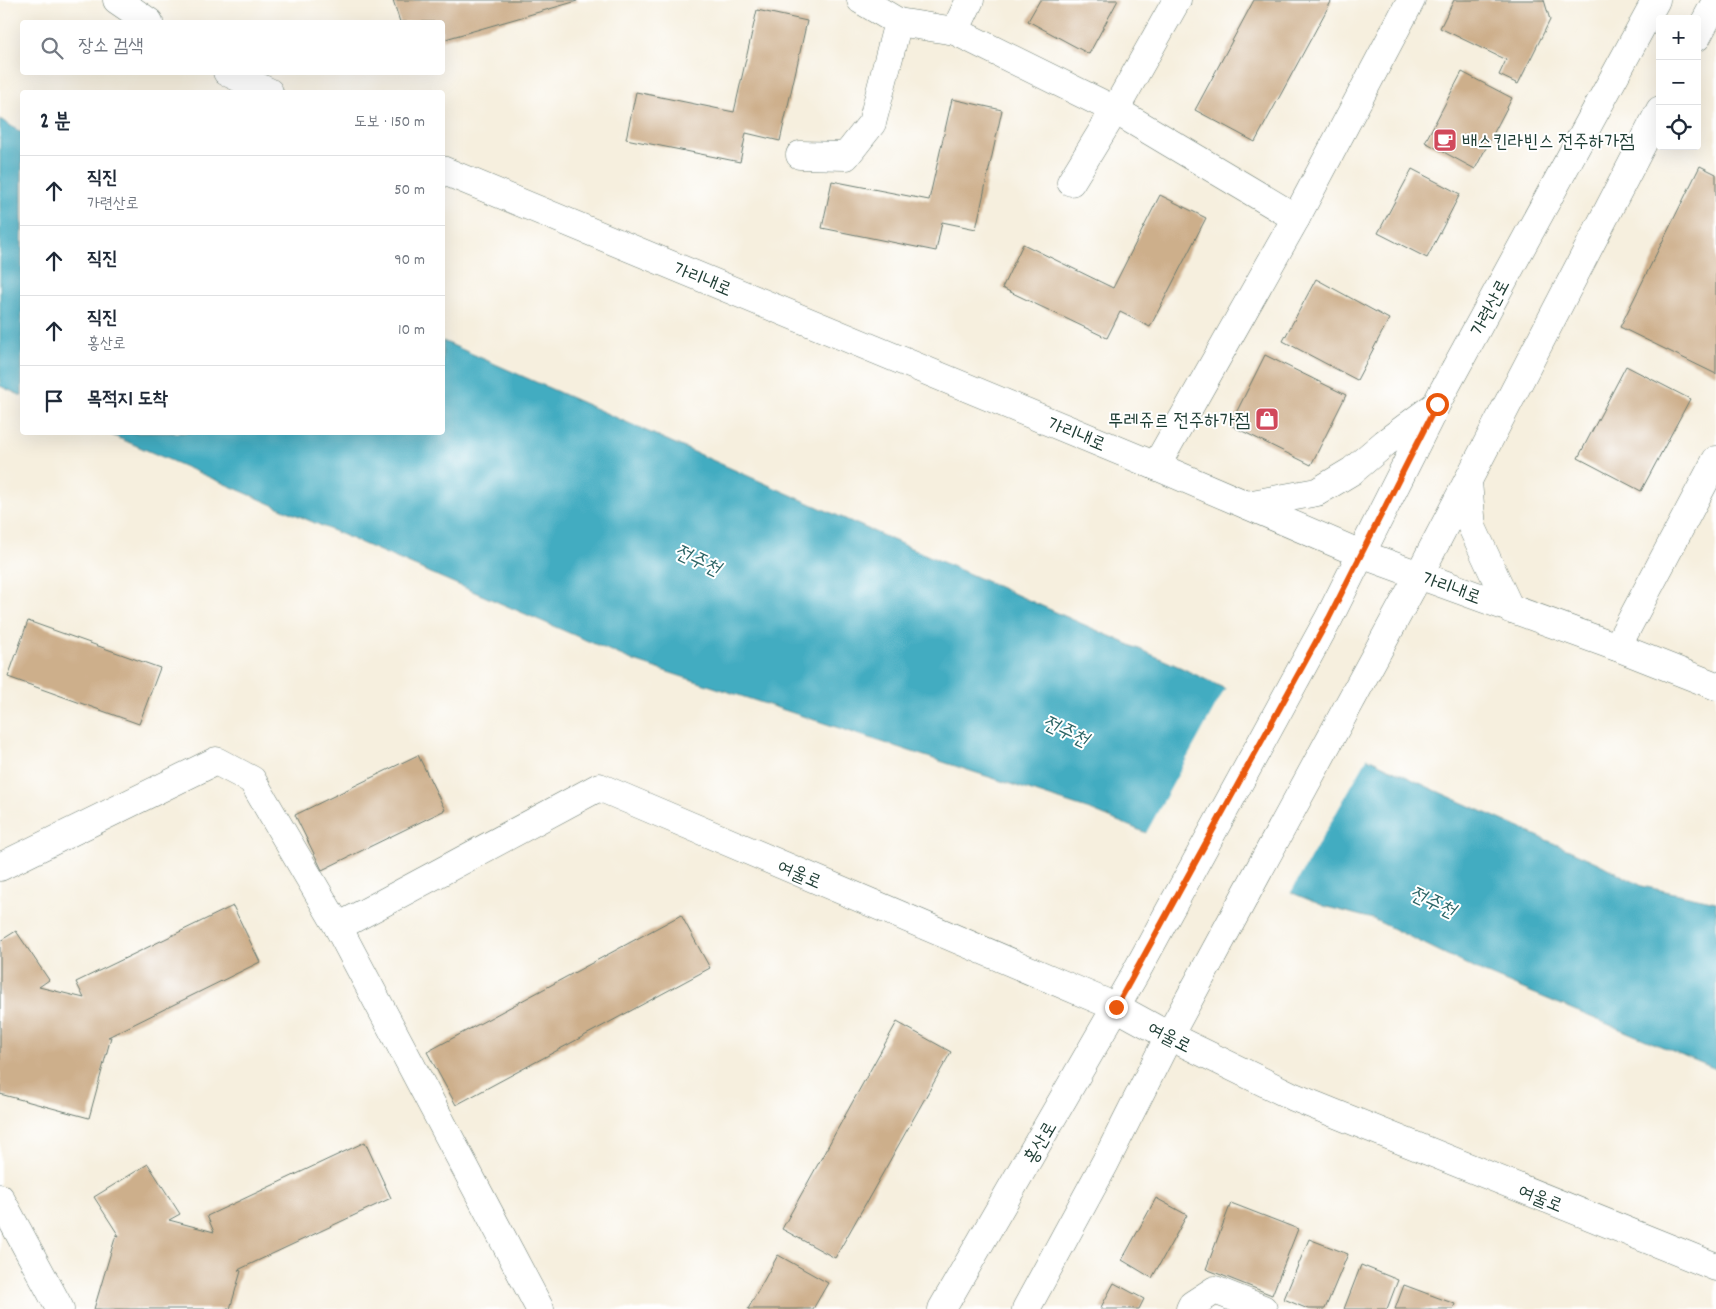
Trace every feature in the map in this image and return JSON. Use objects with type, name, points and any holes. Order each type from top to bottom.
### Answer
[{"type":"street","points":[[117,0],[146,20]]},
{"type":"street","points":[[861,0],[898,22],[955,31],[1115,110],[1296,218]]},
{"type":"street","points":[[955,31],[970,0]]},
{"type":"street","points":[[1071,182],[1115,110],[1177,0]]},
{"type":"street","points":[[1156,466],[1296,218],[1411,0]]},
{"type":"street","name":"가련산로","points":[[1135,974],[1329,618],[1437,404],[1656,0]]},
{"type":"street","points":[[1701,29],[1716,1]]},
{"type":"street","points":[[800,155],[846,156],[872,123],[898,22]]},
{"type":"street","points":[[233,75],[265,90]]},
{"type":"street","points":[[1026,1309],[1105,1163],[1169,1036],[1419,575],[1656,118]]},
{"type":"street","name":"가리내로","points":[[445,171],[1156,466],[1361,554],[1716,686]]},
{"type":"street","points":[[1247,505],[1317,492],[1352,471],[1385,443],[1437,404]]},
{"type":"street","points":[[1617,648],[1716,460]]},
{"type":"street","points":[[1468,481],[1472,528],[1510,609]]},
{"type":"street","points":[[0,867],[216,761],[252,780],[338,927],[540,1309]]},
{"type":"street","name":"여울로","points":[[338,927],[599,786],[1116,1007],[1169,1036],[1294,1097],[1716,1267]]},
{"type":"street","name":"홍산로","points":[[942,1309],[1135,974]]},
{"type":"street","points":[[0,1198],[60,1309]]},
{"type":"street","points":[[1190,1309],[1192,1305],[1215,1290],[1263,1309]]},
{"type":"water","points":[[0,119],[20,132],[20,395],[0,386]]},
{"type":"water","name":"전주천","points":[[445,342],[1182,668],[1430,788],[1598,863],[1642,886],[1716,902],[1716,1069],[1480,971],[1373,919],[1324,906],[1093,811],[634,661],[112,435],[445,435]]},
{"type":"pier","points":[[1226,687],[1369,755],[1290,894],[1145,835]]},
{"type":"building","points":[[393,0],[577,0],[445,39],[445,20],[399,20]]},
{"type":"building","points":[[1040,0],[1118,0],[1089,54],[1028,21]]},
{"type":"building","points":[[1254,0],[1332,0],[1255,142],[1195,110]]},
{"type":"building","points":[[1454,0],[1544,0],[1550,20],[1518,84],[1499,75],[1506,60],[1440,28]]},
{"type":"building","points":[[757,10],[807,21],[780,141],[746,133],[740,162],[626,139],[636,92],[734,112]]},
{"type":"building","points":[[1462,72],[1512,98],[1475,169],[1425,142]]},
{"type":"building","points":[[952,99],[1002,110],[976,229],[942,222],[936,251],[822,228],[832,181],[929,200]]},
{"type":"building","points":[[1700,166],[1716,174],[1716,374],[1620,327]]},
{"type":"building","points":[[1412,169],[1460,194],[1427,258],[1378,233]]},
{"type":"building","points":[[1160,195],[1206,218],[1150,327],[1120,312],[1107,338],[1002,288],[1023,244],[1113,288]]},
{"type":"building","points":[[1316,279],[1389,319],[1357,380],[1283,341]]},
{"type":"building","points":[[1265,355],[1346,395],[1311,465],[1230,425]]},
{"type":"building","points":[[1626,366],[1690,399],[1641,491],[1578,458]]},
{"type":"building","points":[[28,621],[160,668],[139,724],[8,677]]},
{"type":"building","points":[[418,755],[445,810],[322,870],[295,815]]},
{"type":"building","points":[[233,906],[260,962],[108,1037],[111,1037],[89,1118],[0,1094],[0,941],[16,931],[49,980],[39,987],[84,998],[76,982]]},
{"type":"building","points":[[681,915],[710,968],[456,1105],[427,1052]]},
{"type":"building","points":[[897,1022],[951,1052],[835,1258],[782,1229]]},
{"type":"building","points":[[365,1142],[391,1198],[238,1270],[241,1271],[230,1309],[94,1309],[116,1235],[119,1236],[94,1197],[148,1164],[180,1214],[169,1220],[214,1232],[207,1216]]},
{"type":"building","points":[[1156,1198],[1187,1215],[1152,1278],[1122,1260]]},
{"type":"building","points":[[1231,1203],[1298,1229],[1272,1295],[1206,1269]]},
{"type":"building","points":[[1309,1239],[1348,1254],[1325,1309],[1308,1309],[1284,1299]]},
{"type":"building","points":[[778,1255],[828,1283],[813,1309],[748,1309]]},
{"type":"building","points":[[1361,1265],[1398,1280],[1387,1309],[1344,1309]]},
{"type":"building","points":[[1114,1283],[1144,1299],[1139,1309],[1100,1309]]},
{"type":"building","points":[[1404,1285],[1455,1304],[1453,1309],[1395,1309]]},
{"type":"place","name":"배스킨라빈스 전주하가점","points":[[1445,140]]},
{"type":"place","name":"뚜레쥬르 전주하가점","points":[[1267,419]]},
{"type":"route","points":[[1116,1007],[1329,618],[1437,404]]}]
